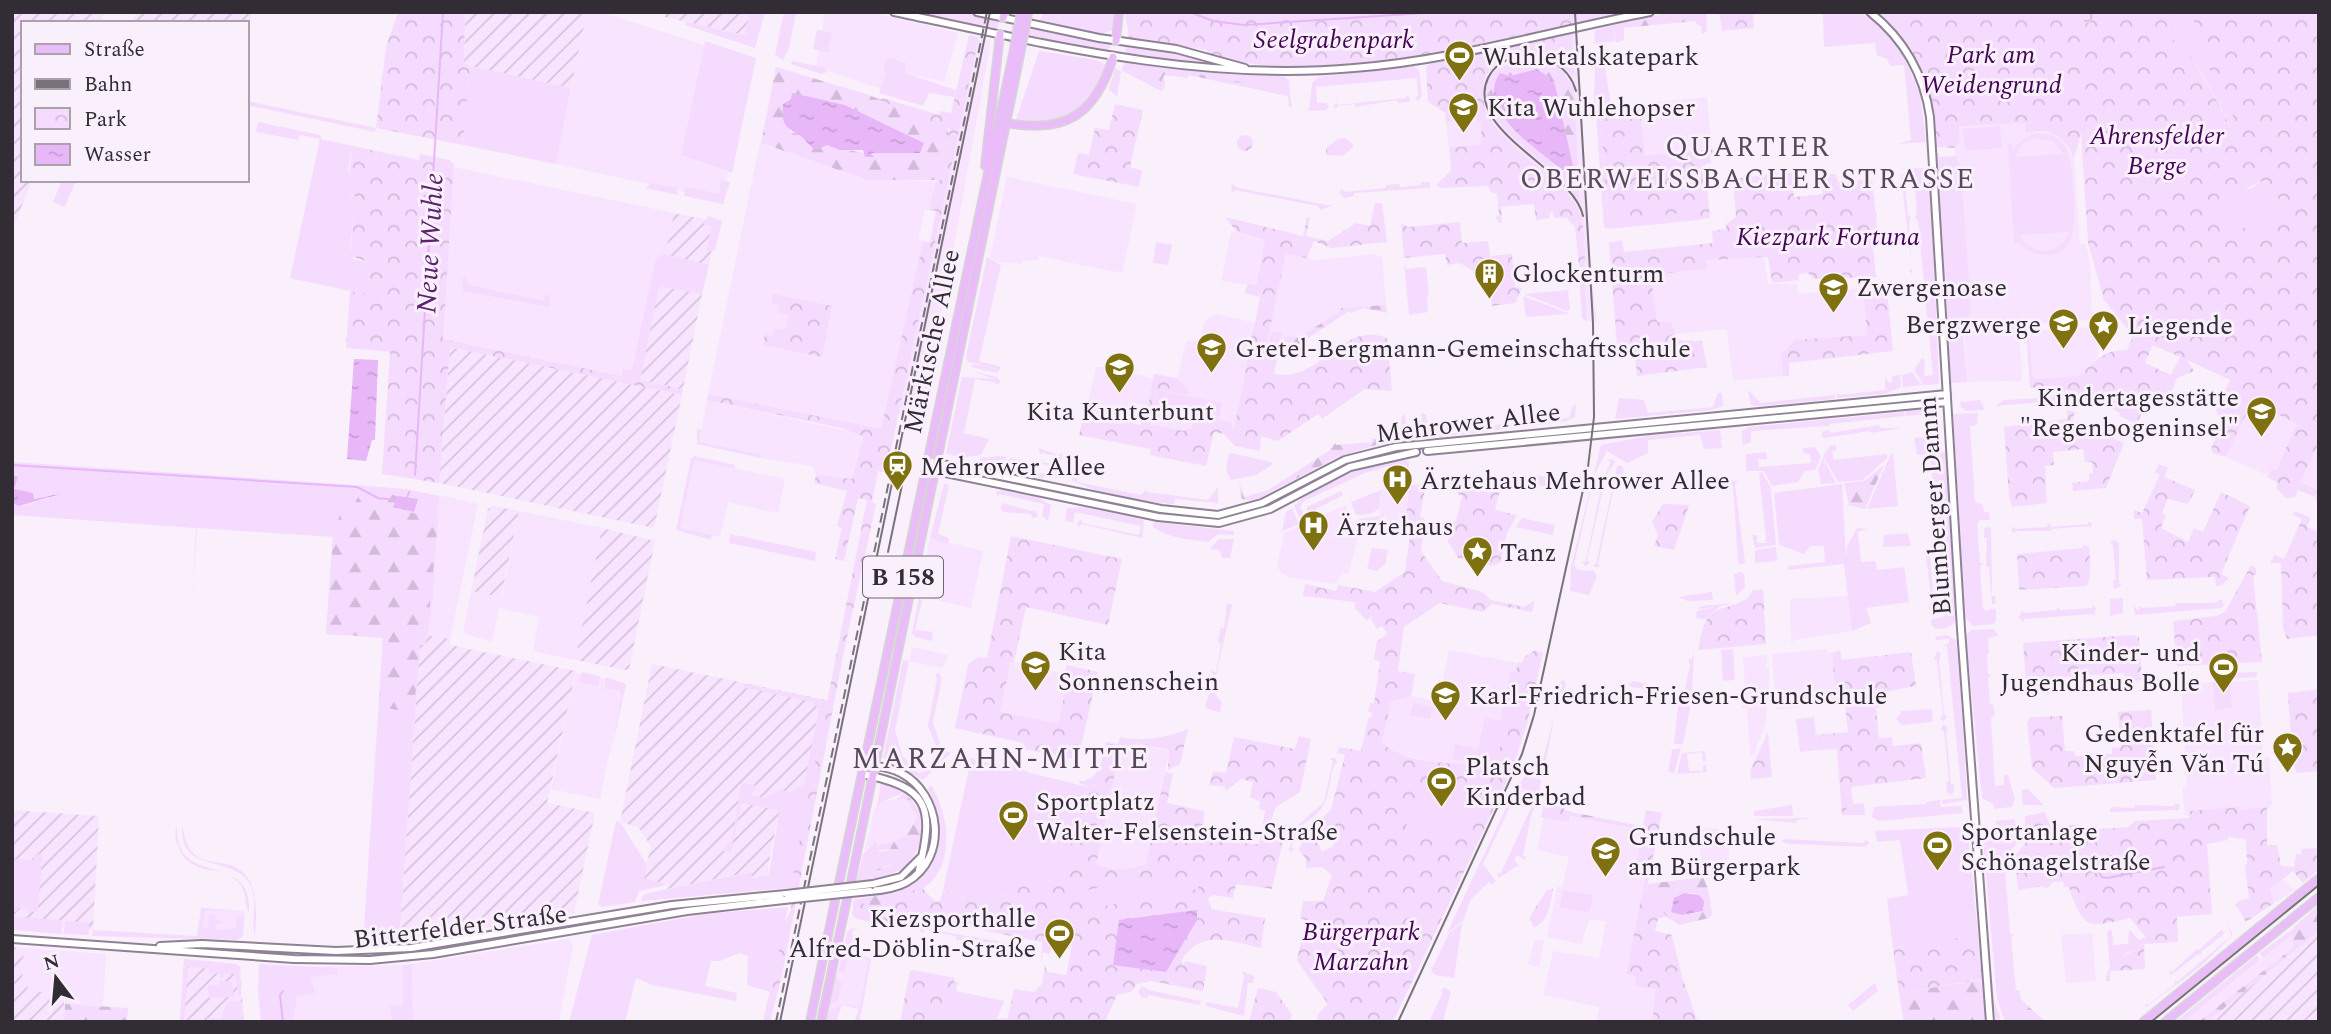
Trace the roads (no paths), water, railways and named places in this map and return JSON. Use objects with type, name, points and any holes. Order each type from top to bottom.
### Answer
[{"type":"main road","points":[[894,12],[1113,57],[1180,66],[1254,71],[1332,70],[1422,61],[1650,12]]},
{"type":"main road","points":[[977,12],[1004,15],[1116,41],[1176,49],[1254,71]]},
{"type":"main road","points":[[1007,123],[1047,127],[1078,114],[1102,88],[1113,57],[1119,12]]},
{"type":"main road","name":"Blumberger Damm","points":[[1870,12],[1910,55],[1919,72],[1928,104],[1991,1020]]},
{"type":"main road","name":"Märkische Allee","points":[[839,883],[980,208],[1026,13]]},
{"type":"main road","points":[[980,208],[1004,15]]},
{"type":"main road","name":"Märkische Allee","points":[[851,882],[1007,123],[1018,50]]},
{"type":"main road","name":"Mehrower Allee","points":[[1427,451],[1947,398]]},
{"type":"main road","name":"Mehrower Allee","points":[[937,468],[1161,509],[1218,515],[1262,503],[1345,460],[1396,447],[1947,398]]},
{"type":"main road","name":"Mehrower Allee","points":[[926,465],[1157,517],[1219,523],[1270,509],[1350,467],[1416,452]]},
{"type":"main road","points":[[923,483],[934,485]]},
{"type":"main road","points":[[785,897],[905,883],[919,872],[929,857],[935,826],[931,807],[912,780],[892,769],[864,764]]},
{"type":"main road","points":[[862,774],[901,783],[921,802],[928,833],[919,872]]},
{"type":"main road","points":[[854,811],[865,813]]},
{"type":"main road","points":[[872,888],[901,877],[918,862],[924,852]]},
{"type":"main road","points":[[2143,1022],[2319,878]]},
{"type":"main road","name":"Bitterfelder Straße","points":[[148,948],[202,944],[336,951],[411,948],[672,905],[785,897]]},
{"type":"main road","name":"Bitterfelder Straße","points":[[12,939],[297,959],[394,958],[785,897]]},
{"type":"main road","points":[[2165,1022],[2319,897]]},
{"type":"main road","points":[[821,1022],[847,899]]},
{"type":"main road","points":[[722,900],[734,906]]},
{"type":"main road","points":[[810,1022],[835,901]]},
{"type":"water","points":[[1537,69],[1555,85],[1573,166],[1568,171],[1561,169],[1524,139],[1502,114],[1495,101],[1494,87],[1500,73],[1510,76]]},
{"type":"water","points":[[792,93],[845,105],[924,143],[920,153],[871,153],[874,157],[865,157],[863,150],[840,150],[827,145],[816,150],[785,123],[783,104],[791,99]]},
{"type":"water","points":[[354,359],[378,360],[375,440],[372,440],[366,461],[347,459]]},
{"type":"water","points":[[12,474],[18,477],[14,489],[33,493],[34,499],[64,493],[19,506],[12,503]]},
{"type":"water","points":[[397,496],[418,499],[414,512],[393,507]]},
{"type":"water","points":[[1684,893],[1699,895],[1704,901],[1703,911],[1682,915],[1671,912],[1674,898]]},
{"type":"water","points":[[1197,910],[1197,920],[1166,972],[1113,965],[1119,920]]},
{"type":"waterway","name":"Neue Wuhle","points":[[415,475],[443,12]]},
{"type":"waterway","name":"Neue Wuhle","points":[[1190,12],[1213,21],[1244,25],[1439,12]]},
{"type":"waterway","points":[[12,465],[357,487],[378,498],[396,500]]},
{"type":"waterway","points":[[407,498],[409,492]]},
{"type":"waterway","points":[[2089,858],[2102,877],[2107,878],[2164,867]]},
{"type":"waterway","points":[[283,991],[280,995],[283,1022]]},
{"type":"tram line","points":[[780,1022],[990,12]]},
{"type":"tram line","points":[[1398,1022],[1522,754],[1534,715],[1588,467],[1594,417],[1593,323],[1575,12]]},
{"type":"tram line","points":[[1576,91],[1568,74],[1561,68],[1546,59],[1528,56],[1509,59],[1500,64],[1488,78],[1485,97],[1491,115],[1505,133],[1561,182],[1575,199],[1583,216]]},
{"type":"tram line","points":[[888,552],[908,456]]},
{"type":"tram line","points":[[2151,1022],[2319,885]]},
{"type":"railway","points":[[776,1022],[987,12]]},
{"type":"place","name":"Wuhletalskatepark","points":[[1459,83]]},
{"type":"place","name":"Kita Wuhlehopser","points":[[1464,134]]},
{"type":"place","name":"Glockenturm","points":[[1489,300]]},
{"type":"place","name":"Zwergenoase","points":[[1833,314]]},
{"type":"place","name":"Bergzwerge","points":[[2064,351]]},
{"type":"place","name":"Liegende","points":[[2104,352]]},
{"type":"place","name":"Gretel-Bergmann-Gemeinschaftsschule","points":[[1212,375]]},
{"type":"place","name":"Kita Kunterbunt","points":[[1120,395]]},
{"type":"place","name":"Kindertagesstätte \"Regenbogeninsel\"","points":[[2262,439]]},
{"type":"place","name":"Mehrower Allee","points":[[897,493]]},
{"type":"place","name":"Ärztehaus Mehrower Allee","points":[[1397,507]]},
{"type":"place","name":"Ärztehaus","points":[[1313,553]]},
{"type":"place","name":"Tanz","points":[[1477,579]]},
{"type":"place","name":"Kita Sonnenschein","points":[[1035,693]]},
{"type":"place","name":"Kinder- und Jugendhaus Bolle","points":[[2223,694]]},
{"type":"place","name":"Karl-Friedrich-Friesen-Grundschule","points":[[1446,722]]},
{"type":"place","name":"Gedenktafel für Nguyễn Văn Tú","points":[[2287,775]]},
{"type":"place","name":"Platsch Kinderbad","points":[[1442,808]]},
{"type":"place","name":"Sportplatz Walter-Felsenstein-Straße","points":[[1013,843]]},
{"type":"place","name":"Sportanlage Schönagelstraße","points":[[1938,873]]},
{"type":"place","name":"Grundschule am Bürgerpark","points":[[1605,878]]},
{"type":"place","name":"Kiezsporthalle Alfred-Döblin-Straße","points":[[1059,960]]},
{"type":"district","name":"QUARTIER OBERWEISSBACHER STRASSE","points":[[1748,162]]},
{"type":"district","name":"MARZAHN-MITTE","points":[[1001,758]]},
{"type":"park label","name":"Seelgrabenpark","points":[[1334,39]]},
{"type":"park label","name":"Park am Weidengrund","points":[[1991,69]]},
{"type":"park label","name":"Ahrensfelder Berge","points":[[2157,150]]},
{"type":"park label","name":"Kiezpark Fortuna","points":[[1828,236]]},
{"type":"park label","name":"Bürgerpark Marzahn","points":[[1361,946]]}]
